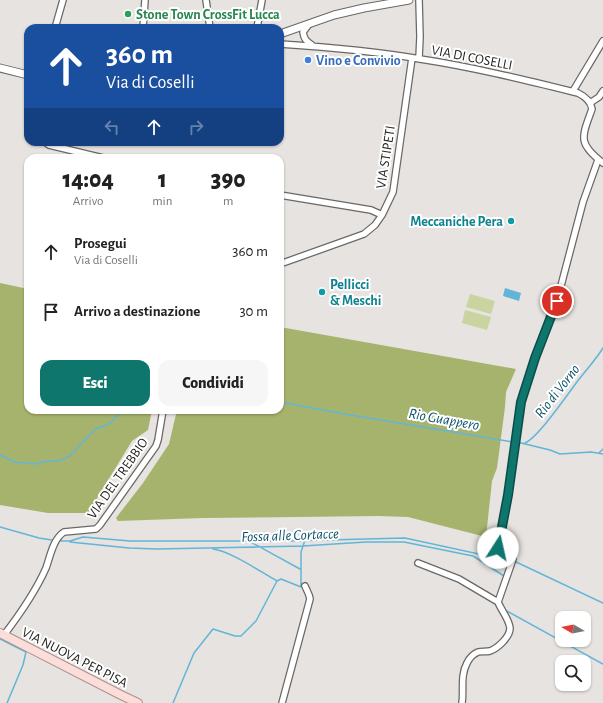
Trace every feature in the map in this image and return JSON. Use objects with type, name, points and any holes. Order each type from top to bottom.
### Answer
[{"type":"main road","name":"VIA NUOVA PER PISA","points":[[2,634],[138,703]]},
{"type":"street","points":[[56,24],[63,0]]},
{"type":"street","points":[[143,24],[145,0]]},
{"type":"street","points":[[206,0],[209,24]]},
{"type":"street","points":[[257,24],[262,0]]},
{"type":"street","points":[[284,33],[334,15],[409,0]]},
{"type":"street","points":[[419,0],[419,58]]},
{"type":"street","points":[[310,23],[303,32],[306,41],[314,46]]},
{"type":"street","points":[[573,91],[603,40]]},
{"type":"street","name":"VIA DI COSELLI","points":[[284,44],[314,46],[419,58],[573,91],[583,95],[590,103]]},
{"type":"street","name":"VIA STIPETI","points":[[284,263],[364,234],[375,225],[382,215],[393,192],[412,58]]},
{"type":"street","points":[[0,68],[24,74]]},
{"type":"street","points":[[498,602],[512,561],[511,556],[499,550],[498,546],[508,495],[521,402],[564,278],[583,202],[601,162],[587,150],[584,139],[584,130],[592,109],[590,103],[599,97],[603,91]]},
{"type":"street","points":[[53,146],[86,154]]},
{"type":"street","points":[[284,196],[371,210],[382,215]]},
{"type":"street","name":"VIA DEL TREBBIO","points":[[2,634],[30,598],[60,535],[64,532],[96,530],[120,498],[156,446],[162,414]]},
{"type":"street","points":[[418,563],[459,579],[498,602],[510,628],[506,639],[490,650],[477,652],[466,664],[462,683],[462,703]]},
{"type":"street","points":[[282,703],[310,599],[305,586]]},
{"type":"green space","points":[[0,283],[24,288],[24,414],[151,414],[148,430],[132,441],[88,513],[48,513],[0,505]]},
{"type":"green space","points":[[470,294],[495,301],[491,314],[466,307]]},
{"type":"green space","points":[[465,310],[491,317],[487,330],[462,323]]},
{"type":"green space","points":[[284,328],[516,369],[506,392],[497,468],[492,481],[486,537],[408,517],[202,518],[118,521],[116,518],[143,483],[169,444],[176,414],[284,414]]},
{"type":"water","points":[[505,288],[521,293],[519,301],[503,296]]},
{"type":"waterway","name":"Rio di Vorno","points":[[525,443],[531,439],[546,423],[603,348]]},
{"type":"waterway","name":"Rio Guappero","points":[[284,403],[513,442]]},
{"type":"waterway","name":"Rio Guappero","points":[[0,455],[15,462],[35,464],[47,461],[59,461],[70,456],[95,429],[108,425],[119,414]]},
{"type":"waterway","name":"Rio Guappero","points":[[517,442],[560,454],[591,452],[603,454]]},
{"type":"waterway","name":"Rio Guappero","points":[[599,453],[603,449]]},
{"type":"waterway","points":[[0,527],[39,538],[52,540]]},
{"type":"waterway","points":[[61,541],[70,541],[83,537],[130,541],[288,541],[405,538],[511,561]]},
{"type":"waterway","points":[[173,703],[194,653],[213,629],[235,636],[241,636],[256,621],[277,581],[281,579],[301,587],[301,552],[305,540]]},
{"type":"waterway","points":[[249,541],[300,569]]},
{"type":"waterway","name":"Fossa alle Cortacce","points":[[70,542],[129,548],[157,549],[404,542],[473,556],[504,576]]},
{"type":"waterway","points":[[213,549],[237,558],[277,581]]},
{"type":"waterway","points":[[514,561],[603,603]]},
{"type":"waterway","points":[[511,573],[514,565]]},
{"type":"waterway","points":[[505,610],[603,664]]},
{"type":"waterway","points":[[0,639],[26,652],[23,665],[7,703]]},
{"type":"place","name":"Stone Town CrossFit Lucca","points":[[128,14]]},
{"type":"place","name":"Vino e Convivio","points":[[308,60]]},
{"type":"place","name":"Meccaniche Pera","points":[[511,221]]},
{"type":"place","name":"Pellicci & Meschi","points":[[322,292]]},
{"type":"route","points":[[498,548],[508,495],[521,402],[535,358],[557,301]]}]
